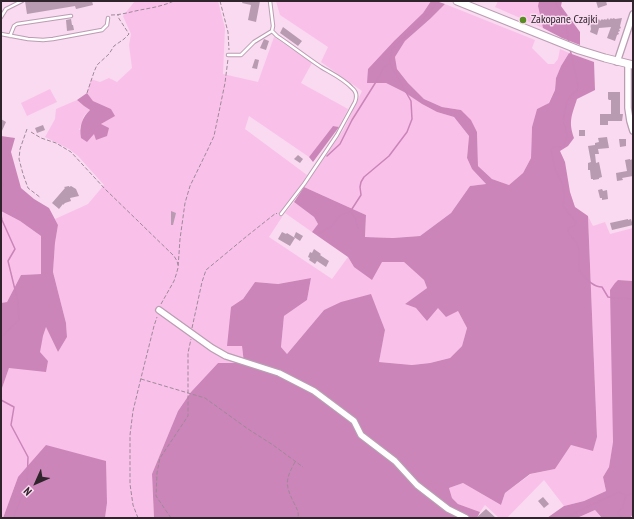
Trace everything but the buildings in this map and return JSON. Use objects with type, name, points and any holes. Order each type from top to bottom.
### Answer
[{"type":"street","points":[[457,1],[579,50],[631,65],[628,108],[633,131]]},
{"type":"street","points":[[617,62],[633,14]]},
{"type":"street","points":[[159,310],[191,334],[226,356],[279,372],[314,391],[354,421],[361,435],[395,461],[417,485],[448,509],[466,518]]},
{"type":"lane","points":[[1,18],[6,10],[22,1]]},
{"type":"lane","points":[[228,55],[241,55],[254,42],[272,31],[273,26],[270,1]]},
{"type":"lane","points":[[10,36],[14,26],[17,24],[71,16]]},
{"type":"lane","points":[[1,34],[43,40],[102,30],[108,25],[108,18]]},
{"type":"lane","points":[[272,31],[277,36],[353,88],[357,97],[356,102],[336,135],[304,184],[282,214]]},
{"type":"path","points":[[108,18],[108,14],[118,15],[156,7],[174,1]]},
{"type":"path","points":[[138,518],[133,505],[130,484],[130,435],[140,378],[154,326],[163,300],[174,281],[178,268],[180,239],[187,197],[190,186],[214,136],[225,83],[229,50],[228,32],[220,1]]},
{"type":"path","points":[[88,93],[94,72],[98,65],[109,54],[114,46],[129,34],[118,15]]},
{"type":"path","points":[[27,129],[20,149],[19,159],[28,188],[41,198]]},
{"type":"path","points":[[30,132],[41,138],[56,143],[71,152],[105,189],[174,256],[177,261],[178,268]]},
{"type":"path","points":[[171,518],[156,496],[157,474],[160,458],[188,416],[188,353],[202,282],[206,270],[276,213],[282,214]]},
{"type":"path","points":[[140,378],[205,398],[303,467]]},
{"type":"path","points":[[296,462],[289,473],[287,485],[299,513],[298,518]]},
{"type":"shaded area","points":[[135,1],[218,1],[225,28],[223,74],[258,82],[274,37],[312,63],[301,83],[348,109],[339,127],[333,126],[309,157],[249,116],[245,129],[307,175],[294,196],[278,215],[282,217],[269,237],[332,279],[348,257],[354,267],[382,262],[404,262],[424,280],[427,288],[405,304],[416,308],[438,307],[458,311],[467,328],[462,346],[450,358],[430,363],[412,365],[379,362],[385,330],[371,295],[324,310],[287,354],[281,347],[284,316],[307,300],[311,278],[278,284],[255,282],[243,299],[227,346],[242,346],[244,363],[218,363],[191,392],[178,411],[152,474],[154,518],[105,518],[107,503],[18,477],[3,518],[1,518],[1,391],[9,368],[48,361],[39,352],[46,326],[58,352],[67,337],[66,323],[53,272],[58,225],[55,219],[88,204],[104,185],[78,156],[69,149],[45,137],[55,119],[56,109],[77,100],[90,110],[84,116],[79,130],[101,124],[114,116],[111,109],[93,101],[87,93],[91,79],[100,82],[109,78],[117,82],[132,68],[129,45],[131,34],[123,16]]},
{"type":"shaded area","points":[[276,1],[431,1],[423,13],[395,40],[386,83],[437,112],[454,117],[469,136],[467,158],[472,169],[486,184],[470,186],[451,213],[420,236],[393,238],[365,237],[366,215],[304,187],[344,129],[362,91],[321,62],[328,47],[280,15]]},
{"type":"shaded area","points":[[431,1],[445,4],[405,41],[395,57],[397,69],[424,99],[442,107],[461,110],[471,120],[477,132],[478,166],[492,179],[509,185],[523,173],[531,158],[532,127],[537,109],[549,103],[555,90],[556,78],[569,53],[594,62],[595,90],[577,99],[571,122],[574,138],[568,146],[560,151],[565,162],[570,192],[575,207],[588,216],[597,437],[593,451],[571,445],[555,469],[530,474],[505,493],[501,505],[463,483],[449,488],[452,498],[458,504],[480,512],[477,518],[465,518],[458,513],[454,518],[154,518],[152,474],[178,411],[191,392],[218,363],[244,363],[242,346],[227,346],[231,307],[243,299],[255,282],[278,284],[311,278],[307,300],[284,316],[281,347],[287,354],[324,310],[341,302],[371,294],[385,330],[379,362],[412,365],[430,363],[450,358],[462,346],[467,328],[458,311],[446,317],[438,308],[427,321],[416,308],[405,304],[427,288],[424,280],[404,262],[382,262],[372,280],[354,267],[348,257],[312,232],[318,224],[314,217],[294,202],[304,187],[366,215],[365,237],[393,238],[420,236],[451,213],[470,186],[486,184],[472,169],[467,158],[469,136],[454,117],[437,112],[386,83],[367,83],[368,69],[423,13]]},
{"type":"shaded area","points":[[498,1],[539,1],[538,6],[543,28],[495,7]]},
{"type":"shaded area","points":[[539,1],[562,1],[561,6],[580,32],[580,45],[543,28],[538,6]]},
{"type":"shaded area","points":[[445,4],[535,40],[532,48],[548,64],[554,64],[558,59],[560,49],[569,53],[556,78],[555,90],[548,104],[537,109],[532,127],[531,158],[523,173],[509,185],[492,179],[478,166],[477,132],[461,110],[442,107],[424,99],[397,69],[395,57],[405,41]]},
{"type":"shaded area","points":[[50,89],[57,102],[27,116],[21,103]]},
{"type":"shaded area","points":[[87,93],[93,101],[111,109],[115,116],[101,124],[109,128],[107,136],[96,140],[94,134],[87,142],[81,138],[80,130],[83,119],[90,110],[77,100]]},
{"type":"shaded area","points":[[333,126],[339,127],[313,162],[309,157]]},
{"type":"shaded area","points":[[1,136],[15,138],[11,152],[21,188],[34,199],[49,208],[58,225],[53,272],[66,323],[67,337],[58,352],[46,327],[40,352],[48,361],[46,372],[9,368],[1,391],[1,303],[7,302],[21,275],[41,274],[41,236],[20,221],[1,211]]},
{"type":"shaded area","points":[[294,202],[314,217],[318,224],[312,232],[285,213]]},
{"type":"shaded area","points":[[1,211],[20,221],[41,236],[41,274],[21,275],[7,302],[1,303]]},
{"type":"shaded area","points":[[588,216],[593,226],[605,222],[610,234],[633,228],[633,281],[618,280],[613,443],[609,467],[603,477],[606,491],[584,501],[564,506],[544,480],[507,518],[499,518],[485,505],[480,512],[458,504],[452,498],[449,488],[463,483],[501,505],[505,493],[531,474],[555,469],[571,445],[593,450],[597,437]]},
{"type":"shaded area","points":[[618,280],[633,281],[633,514],[630,518],[602,518],[595,510],[577,518],[547,518],[564,506],[584,501],[606,491],[603,477],[609,467],[613,442],[610,290]]},
{"type":"shaded area","points":[[46,445],[106,461],[107,503],[105,518],[3,518],[18,477]]},
{"type":"shaded area","points":[[595,510],[602,518],[577,518]]},
{"type":"waterway","points":[[555,1],[565,17],[569,44]]},
{"type":"waterway","points":[[319,233],[331,227],[340,215],[350,212],[361,195],[360,187],[364,177],[389,156],[407,132],[412,119],[411,101],[390,64],[392,49],[424,18],[435,5]]},
{"type":"waterway","points":[[570,49],[578,85],[577,91],[573,93],[567,101],[563,122],[566,128],[567,136],[564,145],[551,149],[555,169],[563,185],[563,206],[576,222],[574,226],[569,228],[569,234],[576,242],[578,247],[579,270],[586,278],[595,285],[602,287],[608,297],[633,299]]},
{"type":"waterway","points":[[327,156],[340,144],[352,120],[384,67],[390,64]]},
{"type":"waterway","points":[[1,179],[3,185],[1,192]]},
{"type":"waterway","points":[[351,212],[355,218],[358,228]]},
{"type":"waterway","points":[[1,215],[15,249],[8,261],[18,302],[19,320],[1,337],[1,339]]},
{"type":"waterway","points":[[1,400],[14,407],[11,425],[28,457],[27,485],[13,518]]},
{"type":"waterway","points":[[566,517],[619,492],[626,495]]},
{"type":"waterway","points":[[623,518],[618,514],[619,510],[623,508],[626,495],[633,494]]},
{"type":"place","name":"Zakopane Czajki","points":[[523,20]]}]
